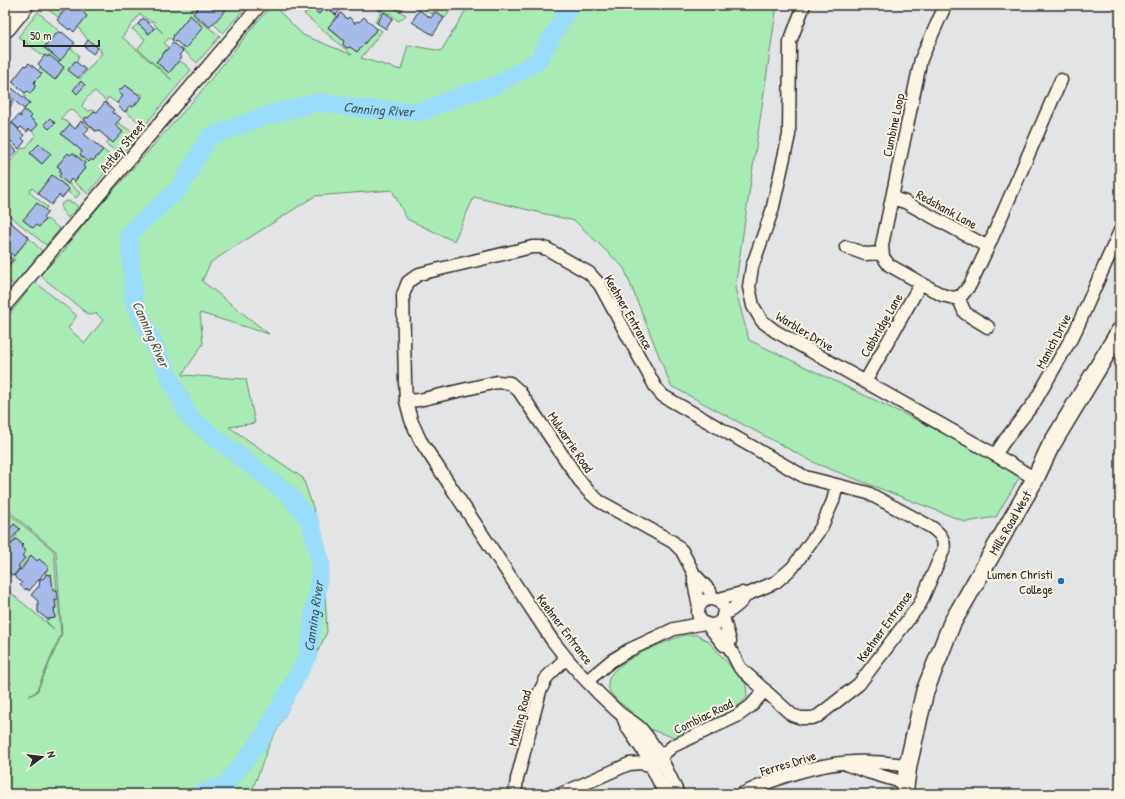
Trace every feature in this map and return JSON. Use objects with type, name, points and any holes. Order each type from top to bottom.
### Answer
[{"type":"highway","points":[[5,26],[22,5]]},
{"type":"main road","name":"Mills Road West","points":[[905,788],[908,765],[925,691],[952,623],[1035,478],[1050,447],[1120,331]]},
{"type":"street","name":"Astley Street","points":[[5,306],[260,5]]},
{"type":"street","name":"Warbler Drive","points":[[804,5],[790,42],[789,135],[772,211],[752,267],[749,287],[753,306],[762,321],[775,331],[1035,478]]},
{"type":"street","name":"Cumbine Loop","points":[[882,253],[882,245],[921,59],[945,6]]},
{"type":"street","points":[[846,248],[865,254],[882,253],[884,260],[889,265],[942,296],[950,298],[958,297],[965,292],[970,285],[988,247],[1061,80]]},
{"type":"street","name":"Redshank Lane","points":[[892,198],[905,202],[988,247]]},
{"type":"street","name":"Manich Drive","points":[[995,455],[1034,403],[1075,332],[1120,231]]},
{"type":"street","name":"Keehner Entrance","points":[[678,794],[660,757],[642,730],[635,723],[623,717],[587,681],[552,640],[425,449],[411,420],[406,401],[402,295],[408,282],[420,274],[532,247],[547,249],[589,273],[600,285],[656,388],[663,396],[805,477],[868,492],[937,530],[942,538],[944,545],[943,551],[920,604],[859,684],[818,716],[808,719],[792,715],[740,668],[728,646],[724,644],[706,624]]},
{"type":"street","name":"Cabbridge Lane","points":[[864,382],[921,283]]},
{"type":"street","points":[[958,297],[965,313],[988,327]]},
{"type":"street","name":"Mulwarrie Road","points":[[406,401],[419,400],[497,382],[510,383],[519,391],[589,492],[600,501],[673,542],[686,557],[694,574],[710,591],[714,600]]},
{"type":"street","points":[[587,681],[611,661],[629,650],[674,629],[716,624],[723,616],[744,600],[746,595],[781,578],[793,567],[821,528],[833,501],[837,485]]},
{"type":"street","name":"Mulwarrie Road","points":[[694,574],[698,608]]},
{"type":"street","points":[[674,629],[698,608],[703,601],[714,600],[742,593],[746,595]]},
{"type":"street","points":[[714,600],[719,602],[723,607],[723,616]]},
{"type":"street","points":[[698,608],[699,617],[706,624]]},
{"type":"street","name":"Keehner Entrance","points":[[723,616],[730,642],[728,646]]},
{"type":"street","name":"Mulling Road","points":[[516,794],[517,779],[540,691],[547,677],[566,658]]},
{"type":"street","name":"Combiac Road","points":[[652,766],[673,746],[737,716],[751,706],[765,690]]},
{"type":"street","name":"Keehner Entrance","points":[[623,717],[627,727],[640,745],[652,766],[665,794]]},
{"type":"street","name":"Ferres Drive","points":[[742,794],[783,776],[808,768],[844,763],[870,762],[908,765]]},
{"type":"street","points":[[561,794],[629,764],[642,763],[652,766]]},
{"type":"street","name":"Ferres Drive","points":[[844,763],[905,788]]},
{"type":"green space","points":[[65,5],[58,17],[43,6]]},
{"type":"green space","points":[[76,5],[89,5],[95,10],[99,5],[200,5],[197,19],[220,36],[197,63],[182,49],[183,47],[185,48],[203,27],[190,15],[173,36],[174,37],[172,39],[175,42],[169,38],[164,43],[168,47],[156,62],[169,73],[179,61],[191,70],[144,126],[126,112],[133,107],[143,95],[141,93],[139,95],[125,85],[119,92],[123,96],[117,103],[108,97],[106,101],[95,91],[84,102],[82,107],[89,111],[95,111],[84,120],[96,132],[72,109],[68,110],[61,118],[70,124],[61,134],[82,151],[80,155],[88,162],[91,159],[93,161],[103,150],[116,159],[88,194],[74,182],[85,168],[83,166],[85,163],[73,153],[70,155],[68,153],[57,166],[61,169],[59,176],[80,193],[76,198],[68,192],[69,189],[52,175],[38,193],[32,188],[29,192],[47,207],[45,210],[23,220],[33,228],[36,225],[39,227],[47,219],[60,229],[46,245],[5,212],[5,168],[22,148],[25,149],[36,135],[32,131],[38,125],[24,110],[29,103],[25,99],[25,93],[27,91],[30,93],[35,87],[34,82],[41,74],[38,71],[40,68],[55,79],[64,68],[50,56],[44,56],[18,37],[38,12],[59,31],[43,48],[51,53],[72,49],[79,55],[77,62],[75,61],[68,70],[80,79],[102,53],[100,52],[101,50],[88,40],[78,27],[87,16]],"holes":[[[140,14],[151,22],[155,22],[154,24],[163,33],[156,27],[149,34],[138,24],[132,29],[145,39],[138,49],[172,80],[122,37]],[[39,144],[50,155],[42,164],[30,154]]]},
{"type":"green space","points":[[228,5],[248,5],[223,33],[213,23],[225,10],[223,8]]},
{"type":"green space","points":[[273,5],[303,35],[352,55],[304,14],[311,8],[319,14],[327,5],[336,5],[332,11],[337,16],[328,28],[344,41],[344,46],[347,48],[350,47],[357,52],[378,28],[382,31],[361,58],[401,70],[408,45],[441,51],[469,5],[777,5],[735,288],[749,340],[1023,471],[996,517],[966,522],[817,464],[671,386],[624,268],[575,221],[474,197],[454,241],[407,219],[392,190],[315,196],[211,262],[202,281],[269,334],[200,313],[203,344],[182,375],[246,379],[255,423],[229,427],[303,478],[322,534],[327,632],[307,674],[269,745],[251,794],[5,794],[5,688],[6,689],[11,683],[5,678],[5,588],[54,629],[46,621],[47,619],[55,618],[55,600],[58,600],[61,634],[36,692],[29,696],[37,692],[62,634],[56,551],[5,508],[5,320],[35,282],[76,315],[68,328],[85,343],[103,320],[96,313],[89,315],[42,277],[41,274],[63,252],[88,219],[199,94],[257,22]]},
{"type":"green space","points":[[386,5],[390,5],[406,15],[398,21],[390,13],[384,12],[377,23],[375,22]]},
{"type":"green space","points":[[428,5],[454,5],[445,18],[435,10],[432,14],[425,10]]},
{"type":"green space","points":[[117,122],[137,135],[121,155],[106,144],[109,139],[113,143],[122,132],[115,125]]},
{"type":"green space","points":[[67,201],[74,203],[78,207],[68,218],[61,209],[62,203]]},
{"type":"green space","points":[[29,238],[42,251],[14,285],[5,278],[5,268],[15,260],[13,257]]},
{"type":"green space","points":[[7,512],[54,551],[57,590],[53,590],[49,575],[45,573],[49,568],[39,559],[37,561],[31,556],[20,568],[18,566],[25,558],[22,556],[26,551],[21,547],[23,545],[16,539],[5,552],[17,536],[16,534],[20,529],[14,524],[9,530],[5,527],[5,515]]},
{"type":"green space","points":[[684,635],[698,635],[709,642],[746,684],[747,697],[741,704],[676,738],[652,730],[645,725],[615,698],[610,692],[608,685],[610,677],[617,668],[627,661],[652,648]]},
{"type":"building","points":[[69,5],[76,5],[87,16],[74,32],[70,28],[69,30],[57,20]]},
{"type":"building","points":[[200,5],[220,5],[226,10],[210,27],[193,14]]},
{"type":"building","points":[[299,5],[327,5],[319,14],[311,8],[307,12]]},
{"type":"building","points":[[336,5],[339,5],[342,8],[336,15],[331,11]]},
{"type":"building","points":[[372,5],[384,5],[380,11]]},
{"type":"building","points":[[390,5],[405,5],[400,12]]},
{"type":"building","points":[[419,10],[431,18],[435,12],[444,18],[433,35],[412,22]]},
{"type":"building","points":[[384,12],[393,18],[386,29],[377,23]]},
{"type":"building","points":[[341,13],[347,19],[349,17],[355,23],[357,21],[359,22],[364,17],[377,29],[357,52],[350,47],[347,48],[344,46],[344,41],[328,27]]},
{"type":"building","points":[[190,15],[203,27],[185,49],[172,39]]},
{"type":"building","points":[[143,18],[154,28],[149,34],[138,24]]},
{"type":"building","points":[[59,31],[75,43],[60,61],[44,47]]},
{"type":"building","points":[[88,40],[98,48],[93,54],[84,46]]},
{"type":"building","points":[[173,43],[183,51],[179,55],[182,57],[169,73],[156,62]]},
{"type":"building","points":[[45,55],[48,57],[49,55],[64,67],[55,80],[40,68],[41,67],[38,64]]},
{"type":"building","points":[[75,61],[86,70],[78,78],[68,70]]},
{"type":"building","points":[[29,63],[42,74],[34,82],[35,87],[30,94],[27,91],[25,93],[12,82],[25,65],[26,66]]},
{"type":"building","points":[[81,81],[85,85],[77,94],[73,90]]},
{"type":"building","points":[[125,85],[142,97],[133,107],[130,105],[125,112],[118,106],[119,105],[117,103],[123,96],[118,92]]},
{"type":"building","points":[[12,88],[30,103],[24,109],[7,94]]},
{"type":"building","points":[[5,96],[13,103],[5,112]]},
{"type":"building","points":[[105,102],[114,110],[112,112],[113,114],[114,113],[121,118],[115,125],[123,132],[113,143],[84,120],[95,111],[97,112]]},
{"type":"building","points":[[24,110],[32,116],[30,118],[38,125],[32,131],[29,129],[27,132],[21,127],[19,129],[12,123],[18,115],[21,117],[20,115]]},
{"type":"building","points":[[50,118],[55,123],[49,129],[44,124]]},
{"type":"building","points":[[81,121],[89,128],[84,134],[103,150],[93,161],[91,159],[89,162],[80,155],[82,151],[61,134],[70,124],[75,129]]},
{"type":"building","points":[[12,123],[24,135],[22,138],[25,141],[19,149],[11,141],[10,143],[5,139],[5,133],[9,132],[7,130]]},
{"type":"building","points":[[5,139],[17,151],[10,158],[8,156],[5,159]]},
{"type":"building","points":[[39,144],[51,154],[42,164],[30,153]]},
{"type":"building","points":[[68,153],[70,155],[73,153],[85,163],[83,166],[85,168],[74,182],[71,179],[68,184],[59,176],[61,173],[59,171],[61,169],[57,166]]},
{"type":"building","points":[[52,175],[69,189],[62,198],[59,195],[51,205],[38,193]]},
{"type":"building","points":[[37,203],[48,212],[43,218],[45,220],[39,227],[36,225],[33,228],[23,220]]},
{"type":"building","points":[[5,221],[9,221],[29,238],[14,256],[5,248]]},
{"type":"building","points":[[5,253],[13,260],[6,268],[5,268]]},
{"type":"building","points":[[14,524],[20,529],[5,547],[5,527],[9,530]]},
{"type":"building","points":[[16,539],[23,545],[21,547],[26,551],[22,556],[25,558],[18,566],[20,568],[13,576],[7,571],[5,572],[5,552]]},
{"type":"building","points":[[31,555],[37,561],[39,559],[49,567],[29,591],[27,588],[26,590],[20,585],[22,583],[14,576],[20,569],[21,570]]},
{"type":"building","points":[[46,574],[51,574],[53,590],[57,590],[58,600],[55,600],[55,618],[47,619],[38,612],[38,601],[31,595],[39,587],[40,579],[44,578]]},
{"type":"building","points":[[5,678],[11,683],[6,689],[5,688]]},
{"type":"waterway","name":"Canning River","points":[[198,794],[225,786],[263,737],[308,656],[321,563],[310,521],[288,494],[190,418],[134,301],[129,234],[179,189],[209,137],[265,116],[318,102],[363,109],[420,112],[465,94],[494,86],[537,62],[571,5]]},
{"type":"place","name":"Lumen Christi College","points":[[1061,581]]}]
